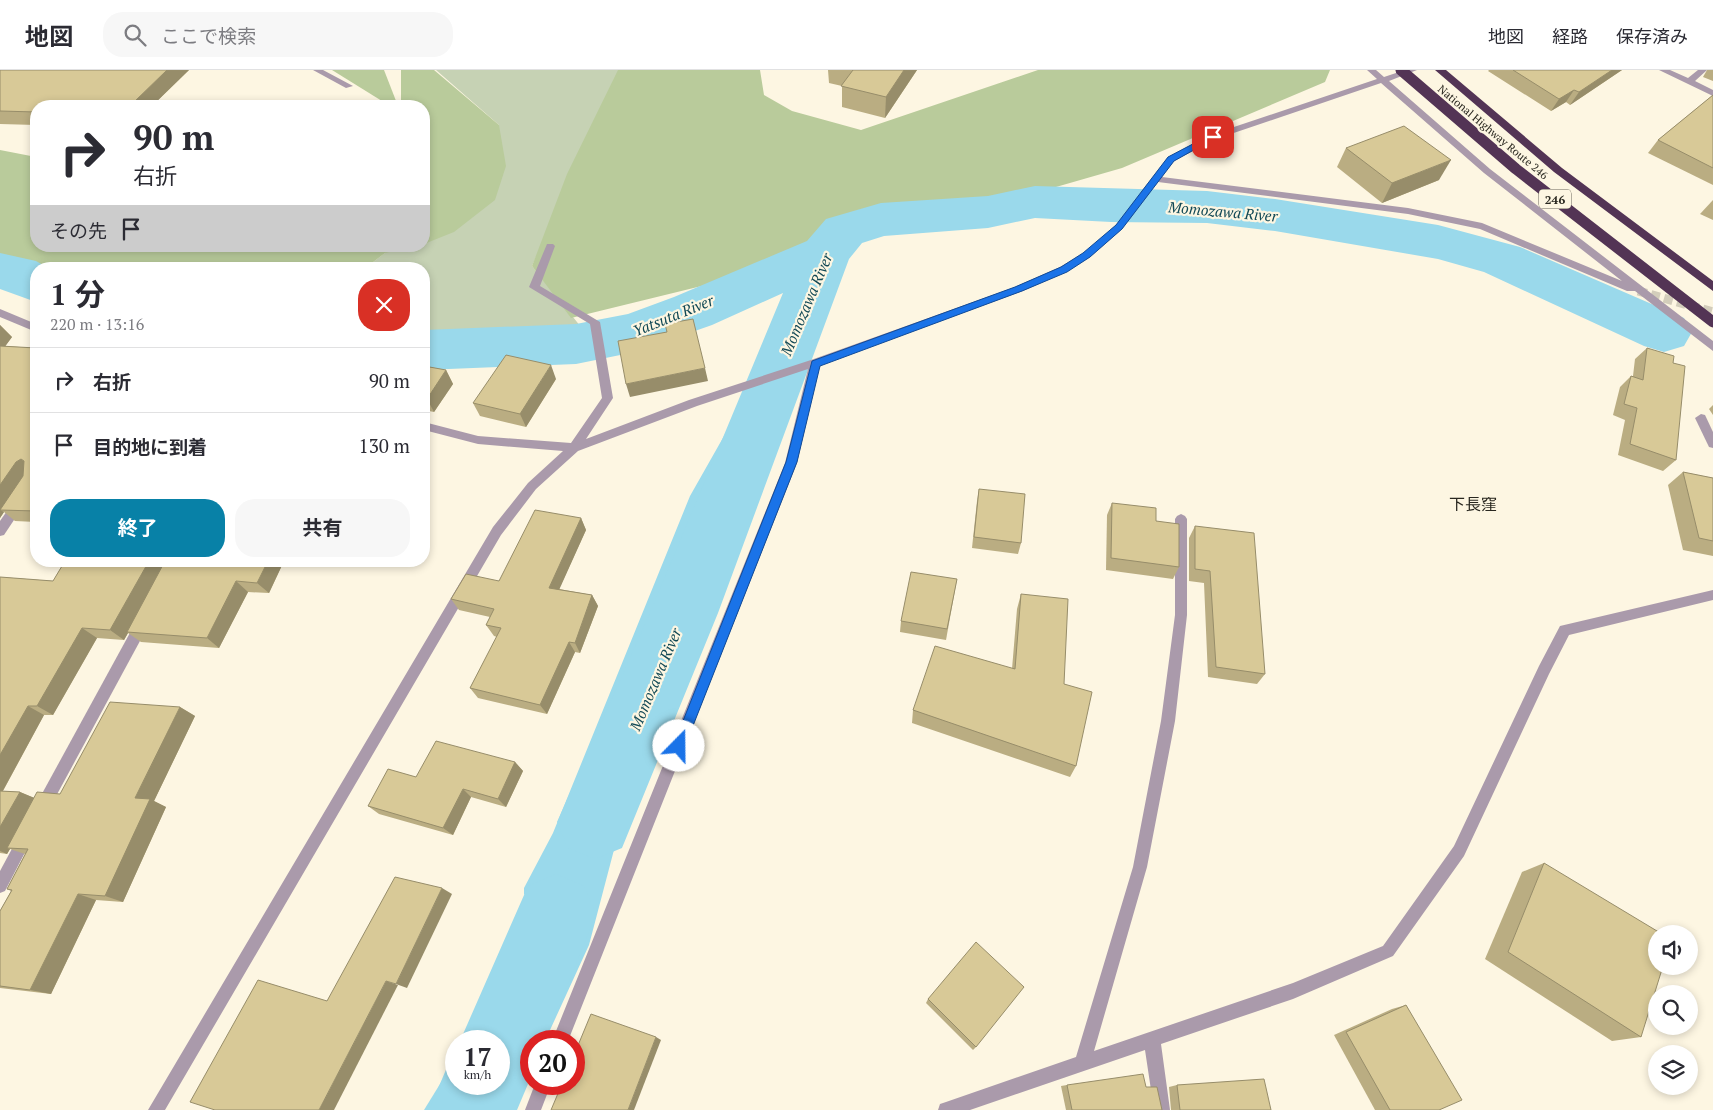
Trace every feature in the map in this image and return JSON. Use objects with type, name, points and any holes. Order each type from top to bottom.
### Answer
[{"type":"highway","name":"National Highway Route 246","points":[[1401,70],[1516,169],[1713,322]]},
{"type":"highway","name":"National Highway Route 246","points":[[1440,70],[1558,170],[1713,286]]},
{"type":"street","points":[[317,70],[349,86]]},
{"type":"street","points":[[1371,70],[1487,171],[1713,347]]},
{"type":"street","points":[[430,428],[478,440],[574,448],[693,403],[815,363],[1018,289],[1064,269],[1087,255],[1119,227],[1171,159],[1213,137],[1413,70]]},
{"type":"street","points":[[1663,70],[1713,93]]},
{"type":"street","points":[[1688,82],[1703,70]]},
{"type":"street","points":[[1152,183],[1400,210],[1482,226],[1631,289]]},
{"type":"street","points":[[156,1110],[497,531],[532,486],[574,448],[608,398],[595,322],[534,287],[550,246]]},
{"type":"street","points":[[0,313],[30,326]]},
{"type":"street","points":[[564,1030],[791,462],[815,363]]},
{"type":"street","points":[[1702,418],[1713,444]]},
{"type":"street","points":[[0,531],[30,487]]},
{"type":"street","points":[[1082,1063],[1140,867],[1168,721],[1181,615],[1182,519]]},
{"type":"street","points":[[946,1110],[1293,991],[1388,951],[1459,851],[1544,670],[1565,630],[1713,595]]},
{"type":"street","points":[[0,886],[148,614]]},
{"type":"street","points":[[1152,1039],[1162,1110]]},
{"type":"street","points":[[533,1110],[539,1095]]},
{"type":"green space","points":[[332,70],[384,70],[396,100],[380,100]]},
{"type":"green space","points":[[401,70],[434,70],[499,125],[506,166],[495,200],[454,232],[430,242],[430,100],[401,100]]},
{"type":"green space","points":[[436,70],[619,70],[532,266],[581,327],[430,337],[430,262],[373,262],[386,252],[430,252],[430,228],[499,125]]},
{"type":"green space","points":[[618,70],[760,70],[764,95],[792,111],[861,130],[1038,70],[1330,70],[1325,82],[1122,168],[962,214],[870,209],[775,268],[571,318],[532,266],[567,174]]},
{"type":"green space","points":[[0,150],[30,156],[30,252],[389,252],[373,262],[30,262],[30,275],[0,260]]},
{"type":"water","points":[[751,405],[708,483],[632,677],[631,766],[625,808],[589,945],[550,1030],[526,1030],[555,961],[493,1030],[474,1030],[538,926],[539,909],[524,894],[524,888],[553,833],[690,496],[741,406]]},
{"type":"water","points":[[520,1044],[521,1095],[514,1110],[492,1110],[498,1095],[510,1095],[510,1067]]},
{"type":"water","points":[[445,1076],[446,1095],[435,1110],[424,1110]]},
{"type":"building","points":[[0,70],[167,70],[136,100],[30,100],[30,112],[0,111]]},
{"type":"building","points":[[853,70],[904,70],[886,97],[841,86]]},
{"type":"building","points":[[1513,70],[1612,70],[1579,92],[1574,90],[1559,99]]},
{"type":"building","points":[[1713,95],[1713,168],[1658,140]]},
{"type":"building","points":[[1404,126],[1451,160],[1392,183],[1346,148]]},
{"type":"building","points":[[693,319],[705,368],[626,384],[618,341],[667,332],[665,324]]},
{"type":"building","points":[[0,346],[30,348],[30,511],[0,510],[23,476],[24,461],[21,459],[16,462],[0,485]]},
{"type":"building","points":[[1647,348],[1674,356],[1673,363],[1685,366],[1676,460],[1630,444],[1637,408],[1624,404],[1631,376],[1643,380]]},
{"type":"building","points":[[506,355],[551,365],[520,414],[473,403]]},
{"type":"building","points":[[430,367],[446,370],[430,394]]},
{"type":"building","points":[[1683,472],[1713,478],[1713,541],[1699,538]]},
{"type":"building","points":[[979,489],[1025,494],[1021,543],[974,537]]},
{"type":"building","points":[[1112,503],[1156,508],[1156,521],[1179,524],[1179,567],[1111,558]]},
{"type":"building","points":[[535,510],[581,518],[549,588],[592,595],[575,643],[569,642],[540,705],[470,688],[501,628],[486,625],[494,609],[451,599],[466,574],[499,581]]},
{"type":"building","points":[[1195,526],[1254,533],[1265,674],[1216,667],[1210,571],[1195,569]]},
{"type":"building","points":[[61,567],[146,567],[110,630],[82,628],[37,706],[28,706],[0,755],[0,577],[53,581]]},
{"type":"building","points":[[162,567],[265,567],[257,583],[236,581],[207,638],[127,632]]},
{"type":"building","points":[[911,572],[957,579],[947,629],[901,621]]},
{"type":"building","points":[[1021,594],[1068,599],[1064,684],[1092,692],[1076,766],[913,710],[935,646],[1015,669]]},
{"type":"building","points":[[110,702],[180,707],[135,798],[150,799],[105,896],[78,894],[30,990],[0,986],[0,911],[12,890],[7,889],[28,849],[7,848],[37,792],[60,794]]},
{"type":"building","points":[[436,741],[515,762],[498,799],[463,789],[443,828],[368,806],[388,769],[416,777]]},
{"type":"building","points":[[0,791],[20,792],[0,827]]},
{"type":"building","points":[[1544,863],[1648,926],[1648,975],[1660,975],[1657,985],[1648,985],[1648,1014],[1641,1037],[1508,952]]},
{"type":"building","points":[[395,877],[442,888],[396,984],[386,981],[319,1110],[215,1110],[190,1102],[258,980],[327,1001]]},
{"type":"building","points":[[976,942],[1024,987],[976,1047],[928,999]]},
{"type":"building","points":[[1406,1005],[1462,1100],[1439,1110],[1390,1110],[1346,1032]]},
{"type":"building","points":[[591,1014],[656,1037],[628,1110],[551,1110],[557,1095],[585,1095],[584,1030]]},
{"type":"building","points":[[1143,1074],[1146,1087],[1157,1087],[1162,1110],[1072,1110],[1067,1085]]},
{"type":"building","points":[[1264,1079],[1271,1110],[1180,1110],[1177,1085]]},
{"type":"waterway","name":"Momozawa River","points":[[825,253],[844,231],[881,220],[988,212],[1035,202],[1111,206],[1207,207],[1275,215],[1438,242],[1502,259],[1664,332]]},
{"type":"waterway","name":"Yatsuta River","points":[[430,350],[576,344],[635,332],[693,311],[825,253]]},
{"type":"waterway","name":"Momozawa River","points":[[595,822],[684,613],[825,253]]},
{"type":"waterway","name":"Yatsuta River","points":[[0,271],[17,274],[30,281]]},
{"type":"waterway","name":"Momozawa River","points":[[507,1030],[556,914]]},
{"type":"waterway","name":"Momozawa River","points":[[473,1110],[479,1095]]},
{"type":"tunnel","points":[[1638,291],[1713,312]]},
{"type":"district","name":"下長窪","points":[[1473,504]]},
{"type":"route","points":[[679,746],[791,462],[815,363],[942,315],[1018,289],[1064,269],[1087,255],[1119,227],[1171,159],[1213,137]]}]
